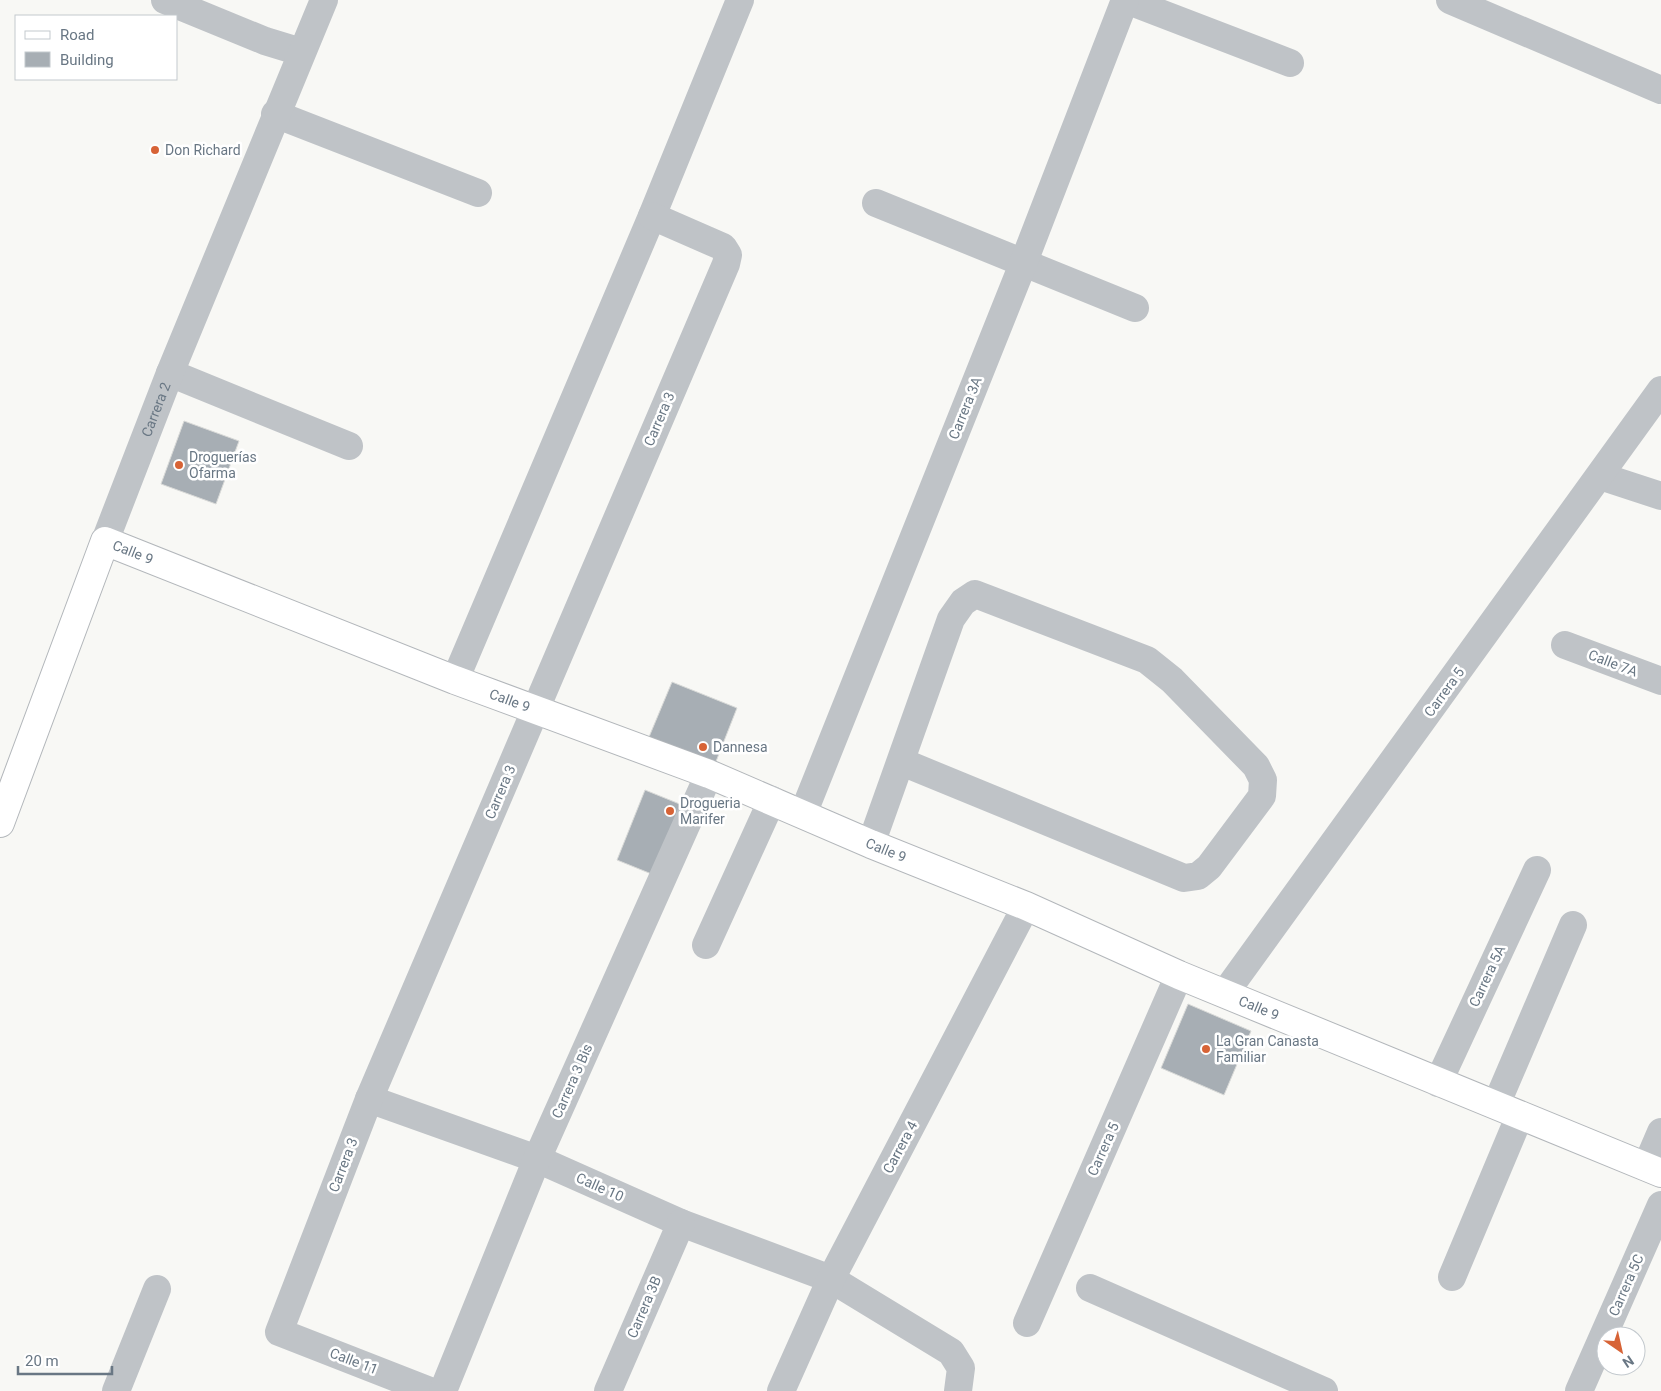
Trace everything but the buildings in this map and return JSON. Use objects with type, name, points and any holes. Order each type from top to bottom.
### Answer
[{"type":"main road","name":"Calle 9","points":[[105,541],[455,680],[709,774],[871,844],[1026,906],[1179,975],[1653,1170]]},
{"type":"main road","name":"Carrera 2","points":[[0,823],[105,541]]},
{"type":"street","points":[[165,0],[265,40],[301,52]]},
{"type":"street","name":"Carrera 2","points":[[105,541],[170,373],[275,114],[324,0]]},
{"type":"street","points":[[455,680],[652,216],[740,0]]},
{"type":"street","points":[[1126,0],[1290,62]]},
{"type":"street","name":"Carrera 3A","points":[[803,814],[1023,264],[1126,0]]},
{"type":"street","points":[[1450,0],[1661,90]]},
{"type":"street","points":[[275,114],[478,193]]},
{"type":"street","points":[[876,202],[1023,264],[1135,308]]},
{"type":"street","name":"Carrera 3","points":[[279,1332],[369,1099],[726,264],[728,254],[723,247],[652,216]]},
{"type":"street","points":[[170,373],[349,446]]},
{"type":"street","name":"Carrera 5","points":[[1225,993],[1600,476],[1651,421],[1661,390]]},
{"type":"street","points":[[1600,476],[1661,496]]},
{"type":"street","points":[[871,844],[952,619],[963,602],[975,594],[1147,660],[1172,680],[1256,766],[1262,780],[1262,796],[1208,867],[1198,876],[1184,878],[902,762]]},
{"type":"street","name":"Calle 7A","points":[[1565,644],[1661,681]]},
{"type":"street","name":"Carrera 3 Bis","points":[[443,1391],[537,1159],[709,774]]},
{"type":"street","points":[[706,945],[772,800]]},
{"type":"street","name":"Carrera 5A","points":[[1438,1083],[1537,870]]},
{"type":"street","name":"Carrera 4","points":[[781,1391],[830,1279],[1026,906]]},
{"type":"street","points":[[1452,1277],[1573,925]]},
{"type":"street","name":"Carrera 5","points":[[1026,1323],[1179,975]]},
{"type":"street","name":"Calle 10","points":[[369,1099],[537,1159],[681,1223],[830,1279],[951,1352],[961,1368],[958,1391]]},
{"type":"street","points":[[1653,1170],[1661,1132]]},
{"type":"street","name":"Carrera 5C","points":[[1579,1391],[1661,1206]]},
{"type":"street","name":"Carrera 3B","points":[[608,1391],[681,1223]]},
{"type":"street","points":[[1090,1288],[1324,1391]]},
{"type":"street","points":[[116,1391],[157,1289]]},
{"type":"street","name":"Calle 11","points":[[279,1332],[430,1391]]},
{"type":"place","name":"Don Richard","points":[[155,150]]},
{"type":"place","name":"Droguerías Ofarma","points":[[179,465]]},
{"type":"place","name":"Dannesa","points":[[703,747]]},
{"type":"place","name":"Drogueria Marifer","points":[[670,811]]},
{"type":"place","name":"La Gran Canasta Familiar","points":[[1206,1049]]}]
